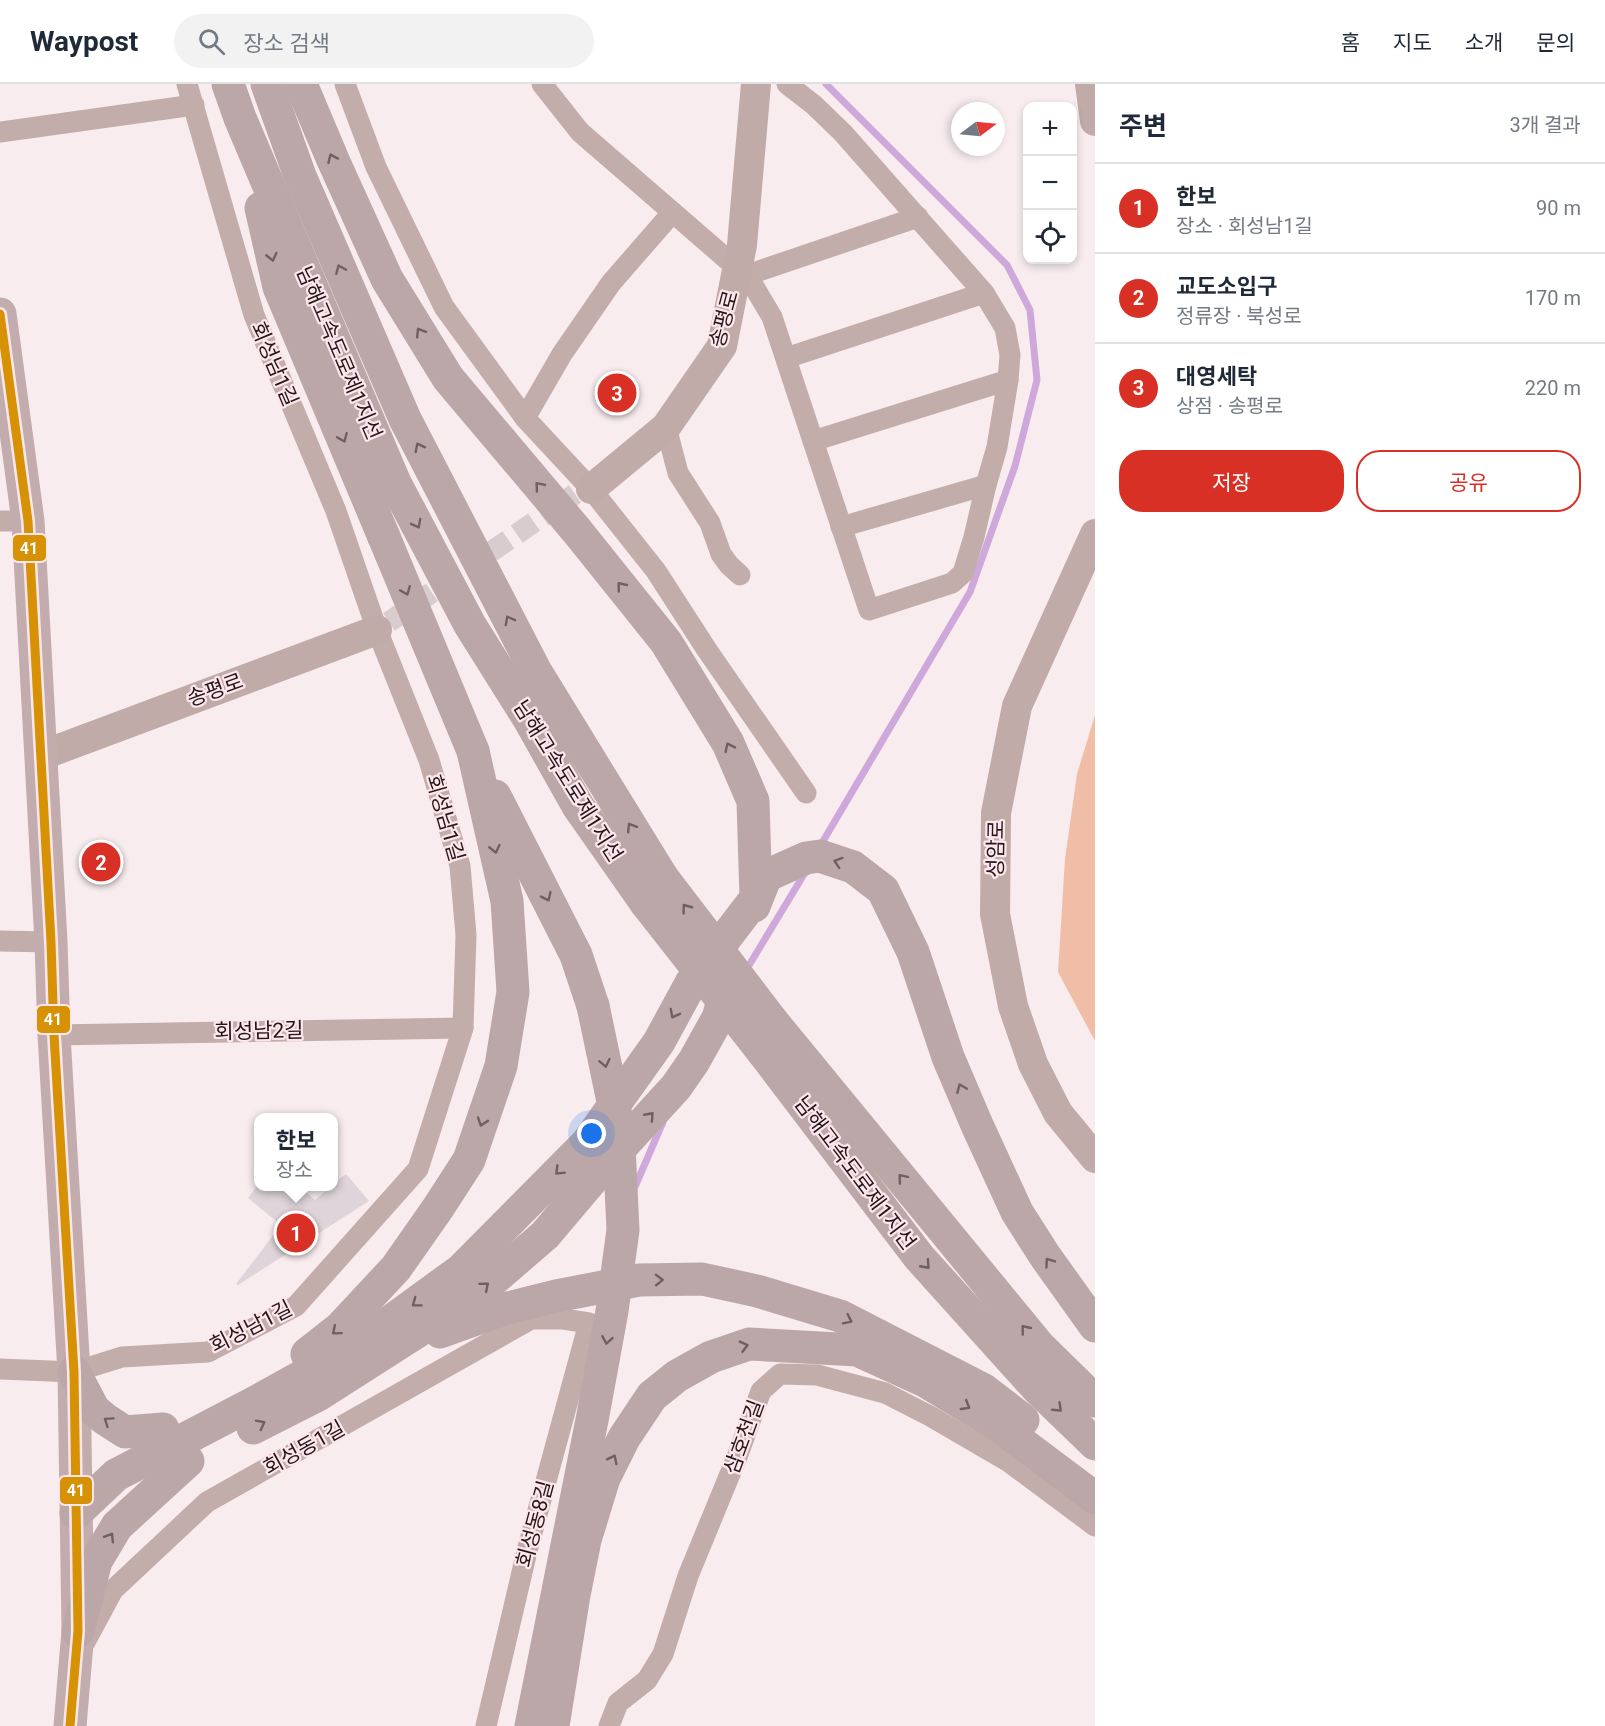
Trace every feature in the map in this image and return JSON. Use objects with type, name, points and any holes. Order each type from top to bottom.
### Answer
[{"type":"highway","name":"남해고속도로제1지선","points":[[228,84],[240,118],[395,483],[470,625],[529,719],[578,806],[772,1021],[1039,1346],[1095,1401]]},
{"type":"highway","name":"남해고속도로제1지선","points":[[267,84],[300,176],[405,419],[536,672],[654,890],[763,1052],[919,1257],[1038,1389],[1095,1444]]},
{"type":"highway","points":[[116,1475],[335,1358],[380,1329],[460,1270],[586,1143],[659,1042],[691,983],[756,898],[753,801],[728,743],[666,642],[448,378],[387,279],[301,84]]},
{"type":"highway","points":[[240,118],[279,287],[473,751],[576,955],[593,1006],[618,1125],[623,1230],[612,1311],[531,1726]]},
{"type":"highway","points":[[76,1513],[164,1429],[287,1369],[340,1328],[396,1268],[469,1160],[501,1066],[513,992],[507,901],[473,751]]},
{"type":"highway","points":[[76,1513],[188,1461],[318,1395],[479,1292],[545,1235],[600,1170],[676,1087],[694,1061],[718,1018],[756,898],[766,876],[806,858],[820,856],[853,867],[883,890],[914,952],[948,1057],[1017,1212],[1095,1326]]},
{"type":"highway","points":[[366,1364],[446,1330],[504,1309],[639,1280],[702,1279],[757,1291],[840,1316],[984,1390],[1095,1477]]},
{"type":"highway","points":[[553,1726],[585,1540],[604,1478],[624,1437],[652,1396],[690,1368],[711,1357],[749,1344],[857,1350],[925,1382],[999,1426],[1095,1498]]},
{"type":"highway","points":[[74,1372],[94,1410],[125,1432],[164,1429]]},
{"type":"highway","points":[[77,1645],[96,1561],[117,1526],[188,1461]]},
{"type":"main road","name":"송평로","points":[[583,492],[666,428],[722,346],[742,272],[742,245],[756,84]]},
{"type":"main road","points":[[1090,84],[1095,121]]},
{"type":"main road","points":[[0,315],[14,521],[40,756],[74,1372],[77,1645],[68,1724]]},
{"type":"main road","name":"성암로","points":[[1095,534],[1017,706],[996,813],[995,880],[995,914],[1013,1006],[1033,1064],[1058,1113],[1095,1158]]},
{"type":"main road","name":"송평로","points":[[40,756],[383,626]]},
{"type":"street","name":"회성남1길","points":[[0,1369],[74,1372],[122,1357],[208,1352],[296,1306],[418,1169],[463,1028],[466,935],[460,866],[429,760],[383,626],[254,315],[187,84]]},
{"type":"street","points":[[345,84],[376,167],[444,307],[525,418],[583,492],[656,571],[707,650],[806,793]]},
{"type":"street","points":[[542,84],[580,132],[742,272],[772,317],[869,610],[952,583],[963,573],[997,447],[1010,355],[1005,328],[984,293],[843,133],[814,105],[787,84]]},
{"type":"street","points":[[0,132],[194,105]]},
{"type":"street","points":[[525,418],[562,354],[611,283],[672,213]]},
{"type":"street","points":[[742,272],[918,217]]},
{"type":"street","points":[[786,358],[984,293]]},
{"type":"street","points":[[813,441],[1008,380]]},
{"type":"street","points":[[666,428],[678,473],[710,523],[721,554],[740,575]]},
{"type":"street","points":[[841,527],[986,485]]},
{"type":"street","points":[[0,941],[51,942]]},
{"type":"street","name":"회성남2길","points":[[54,1035],[463,1028]]},
{"type":"street","name":"회성동1길","points":[[77,1645],[113,1590],[207,1503],[531,1320],[563,1318],[589,1323]]},
{"type":"street","name":"회성동8길","points":[[486,1726],[527,1551],[589,1323]]},
{"type":"street","name":"삼호천길","points":[[609,1726],[618,1703],[647,1680],[663,1654],[688,1576],[737,1457],[761,1391],[780,1374],[817,1375],[885,1394],[930,1416],[1009,1462],[1095,1526]]},
{"type":"shaded area","points":[[1095,715],[1095,1041],[1058,972],[1065,859],[1077,774]]},
{"type":"building","points":[[346,1174],[369,1201],[238,1285],[236,1284],[281,1225],[248,1198],[254,1190],[305,1191],[315,1200],[325,1191],[338,1191],[338,1180]]},
{"type":"waterway","points":[[819,848],[970,592],[1015,466],[1037,380],[1030,310],[1007,265],[826,84]]},
{"type":"waterway","points":[[745,972],[806,871]]},
{"type":"waterway","points":[[634,1189],[663,1122]]},
{"type":"tunnel","points":[[389,622],[575,494]]},
{"type":"transit line","name":"41","points":[[0,314],[28,521],[74,1372],[78,1631],[70,1726]]},
{"type":"place","name":"대영세탁","points":[[617,393]]},
{"type":"place","name":"교도소입구","points":[[101,862]]},
{"type":"place","name":"한보","points":[[296,1233]]}]
